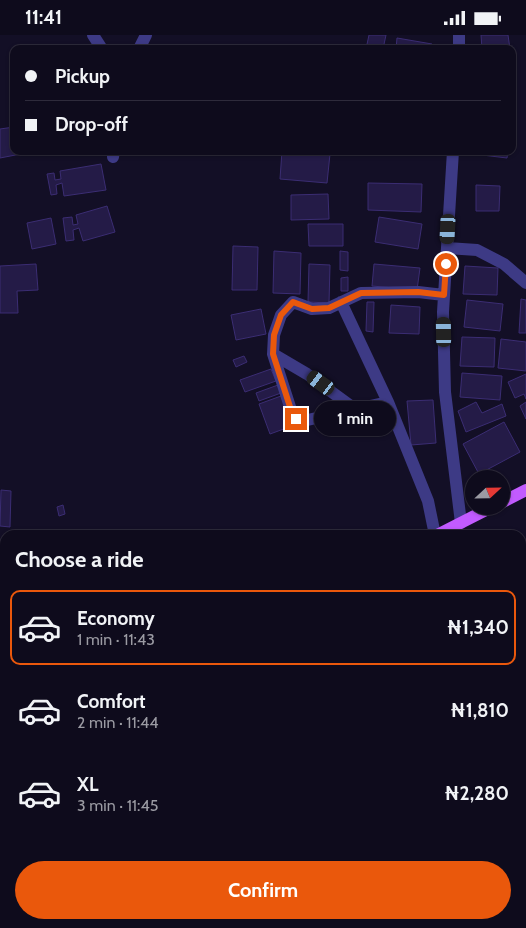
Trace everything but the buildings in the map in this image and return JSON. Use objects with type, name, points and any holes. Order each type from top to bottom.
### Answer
[{"type":"main road","points":[[510,498],[526,490]]},
{"type":"main road","points":[[446,530],[477,515]]},
{"type":"street","points":[[452,155],[444,295],[445,392],[461,523]]},
{"type":"street","points":[[447,248],[478,250],[504,263],[526,283]]},
{"type":"street","points":[[388,402],[303,421],[296,419],[292,413],[273,354],[274,335],[281,315],[293,302],[312,309],[329,308],[361,293],[418,292],[444,295]]},
{"type":"street","points":[[341,302],[388,402],[428,501],[435,530]]},
{"type":"street","points":[[273,354],[308,374],[355,409]]},
{"type":"route","points":[[296,419],[292,413],[273,354],[274,335],[281,315],[293,302],[312,309],[329,308],[361,293],[418,292],[444,295],[446,264]]}]
